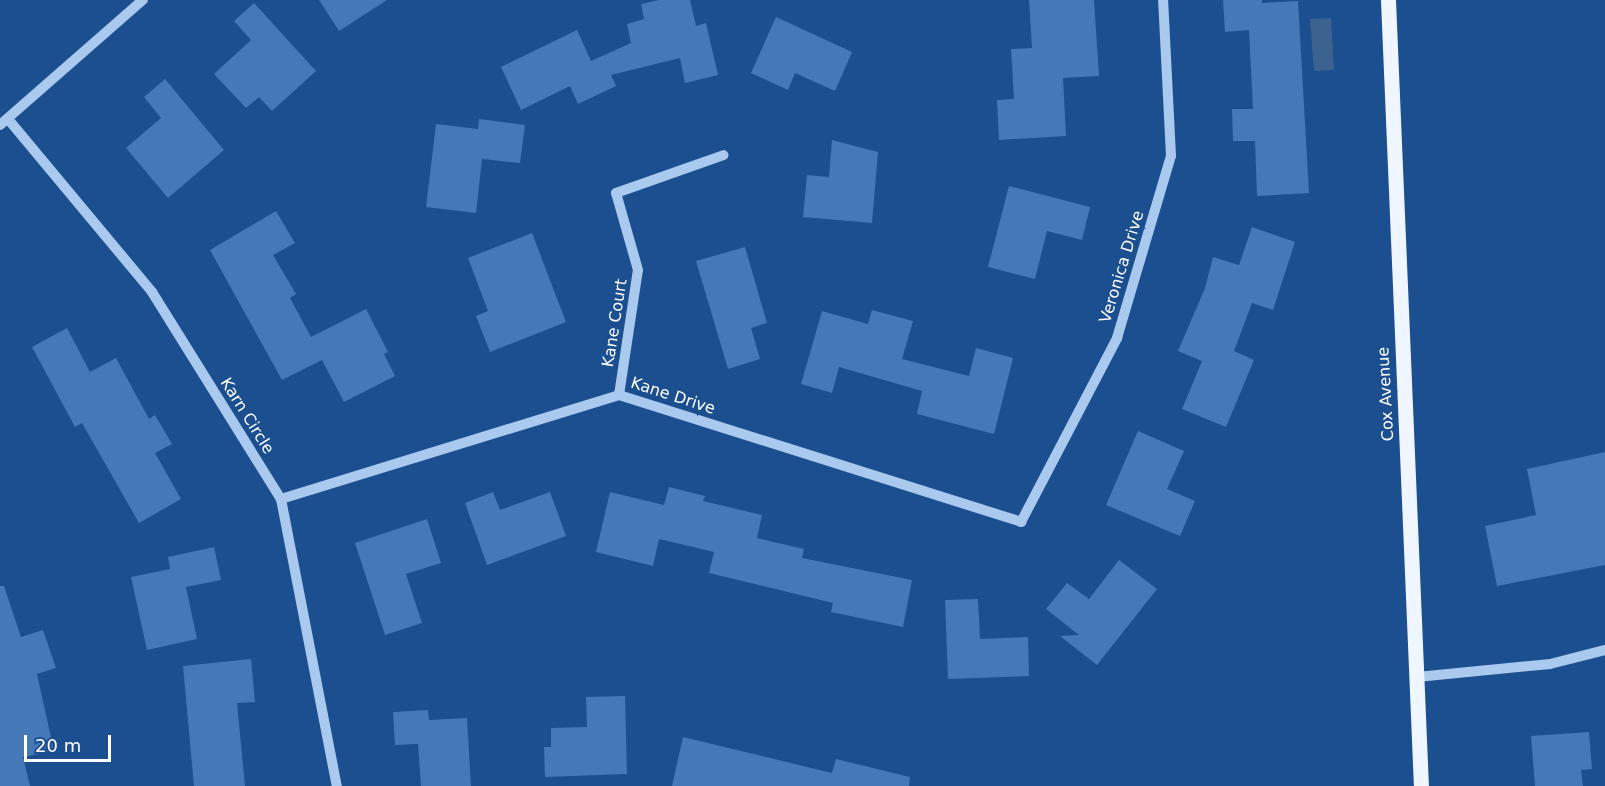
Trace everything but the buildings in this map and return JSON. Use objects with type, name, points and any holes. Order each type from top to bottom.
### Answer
[{"type":"main road","name":"Cox Avenue","points":[[1389,0],[1421,786]]},
{"type":"street","points":[[4,122],[144,0]]},
{"type":"street","name":"Veronica Drive","points":[[1021,522],[1117,338],[1171,156],[1163,0]]},
{"type":"street","name":"Karn Circle","points":[[4,122],[152,292],[281,499],[337,786]]},
{"type":"street","name":"Kane Court","points":[[619,395],[639,270],[616,193],[724,155]]},
{"type":"street","name":"Kane Drive","points":[[281,499],[619,395],[1021,522]]},
{"type":"street","points":[[1416,678],[1550,664],[1605,650]]},
{"type":"water","points":[[1331,18],[1334,70],[1314,71],[1310,19]]}]
